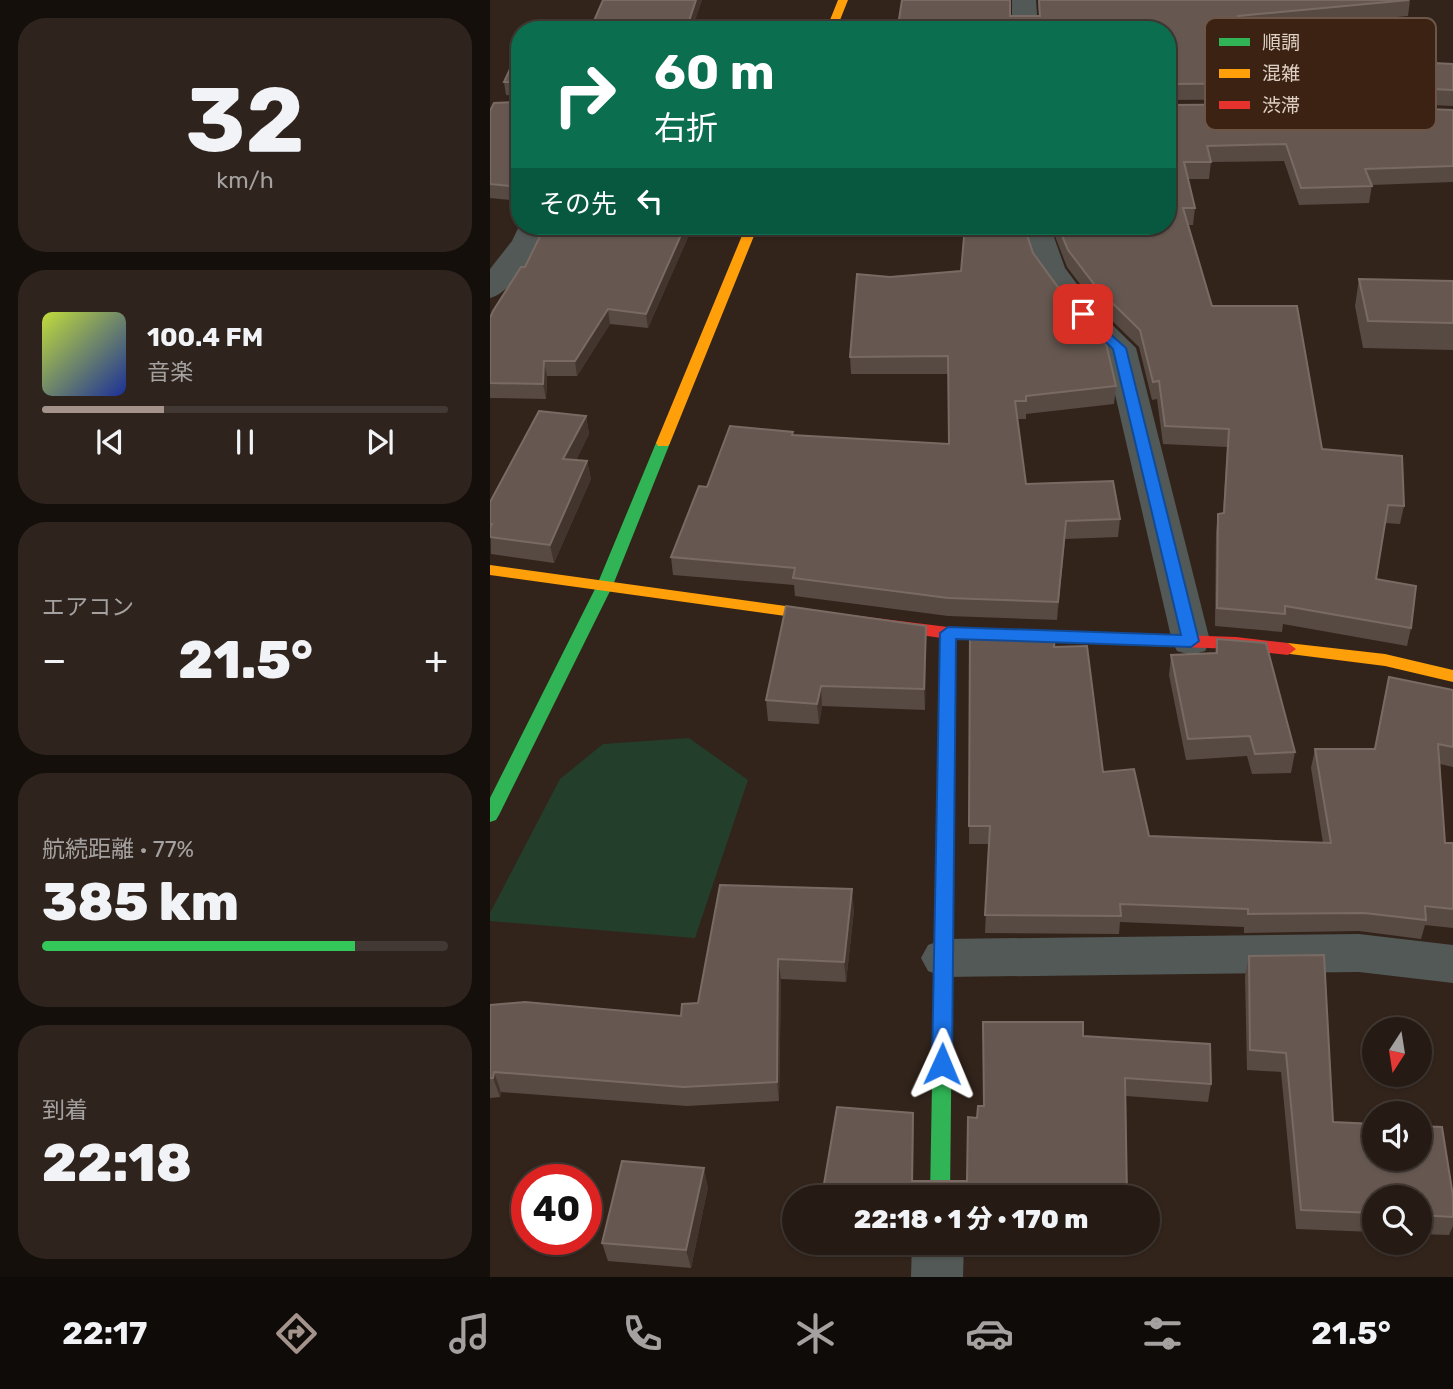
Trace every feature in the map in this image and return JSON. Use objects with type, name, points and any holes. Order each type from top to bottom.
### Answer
[{"type":"street","points":[[835,21],[843,0]]},
{"type":"street","points":[[1024,0],[1025,21]]},
{"type":"street","points":[[490,289],[529,235]]},
{"type":"street","points":[[490,815],[605,585],[747,235]]},
{"type":"street","points":[[1038,235],[1050,269],[1083,314],[1119,348],[1191,641]]},
{"type":"street","points":[[490,570],[948,633],[1236,643],[1385,660],[1453,676]]},
{"type":"street","points":[[940,1185],[948,633]]},
{"type":"street","points":[[944,958],[1359,953],[1453,964]]},
{"type":"street","points":[[937,1277],[938,1255]]},
{"type":"green space","points":[[689,738],[748,780],[695,938],[490,921],[490,913],[560,779],[603,744]]},
{"type":"building","points":[[603,0],[696,0],[689,21],[594,21]]},
{"type":"building","points":[[902,0],[1010,0],[1010,16],[1040,16],[1039,0],[1409,0],[1238,18],[1205,18],[1205,84],[1176,84],[1176,21],[899,21]]},
{"type":"building","points":[[1436,63],[1453,64],[1453,90],[1436,89]]},
{"type":"building","points":[[511,67],[511,82],[504,82]]},
{"type":"building","points":[[511,102],[511,186],[490,184],[490,111],[494,103]]},
{"type":"building","points":[[1176,105],[1205,105],[1205,130],[1436,130],[1436,109],[1453,110],[1453,166],[1365,169],[1372,186],[1301,188],[1286,144],[1207,146],[1211,162],[1184,162],[1195,208],[1183,208],[1212,306],[1297,306],[1322,449],[1402,456],[1404,506],[1388,505],[1376,579],[1416,586],[1411,628],[1285,606],[1285,614],[1217,608],[1218,514],[1224,513],[1229,429],[1165,426],[1159,381],[1153,382],[1140,330],[1097,288],[1068,250],[1062,235],[1176,235]]},
{"type":"building","points":[[541,235],[681,235],[646,314],[608,309],[575,361],[544,361],[543,384],[490,383],[490,318],[521,267],[525,267]]},
{"type":"building","points":[[964,235],[1027,235],[1033,253],[1071,305],[1104,335],[1116,386],[1026,396],[1026,401],[1015,401],[1026,484],[1113,481],[1120,519],[1066,521],[1058,602],[948,598],[793,578],[795,568],[671,557],[699,486],[707,487],[730,426],[793,432],[792,435],[949,444],[948,356],[850,357],[857,274],[890,277],[961,271]]},
{"type":"building","points":[[1359,279],[1453,281],[1453,323],[1368,321]]},
{"type":"building","points":[[539,411],[586,416],[563,459],[587,461],[550,545],[490,537],[490,502]]},
{"type":"building","points":[[786,606],[926,626],[924,689],[821,686],[817,704],[766,700]]},
{"type":"building","points":[[970,631],[1055,633],[1054,647],[1087,646],[1103,772],[1134,769],[1149,836],[1331,843],[1315,749],[1375,749],[1389,677],[1453,690],[1453,747],[1438,744],[1445,843],[1453,843],[1453,909],[1425,906],[1426,920],[1364,913],[1248,914],[1248,909],[1120,904],[1121,916],[985,915],[990,826],[969,826]]},
{"type":"building","points":[[1217,639],[1266,643],[1295,752],[1255,754],[1250,736],[1188,739],[1171,655],[1217,653]]},
{"type":"building","points":[[720,885],[852,889],[844,962],[778,959],[777,1082],[683,1087],[494,1072],[493,1078],[490,1078],[490,1005],[525,1002],[681,1016],[682,1004],[698,1003]]},
{"type":"building","points":[[1324,955],[1333,1122],[1362,1123],[1362,1171],[1432,1171],[1432,1127],[1442,1127],[1453,1196],[1453,1217],[1432,1216],[1432,1185],[1362,1185],[1362,1213],[1301,1210],[1286,1053],[1250,1050],[1249,956]]},
{"type":"building","points":[[983,1022],[1083,1022],[1083,1036],[1210,1044],[1211,1084],[1125,1078],[1127,1185],[824,1184],[837,1107],[913,1113],[912,1181],[967,1181],[968,1117],[977,1118],[978,1106],[984,1106]]},
{"type":"building","points":[[622,1161],[704,1168],[686,1250],[602,1243]]},
{"type":"traffic: fast","points":[[490,815],[605,585],[663,443]]},
{"type":"traffic: fast","points":[[940,1185],[948,633]]},
{"type":"traffic: slow","points":[[835,21],[843,0]]},
{"type":"traffic: slow","points":[[663,443],[748,235]]},
{"type":"traffic: slow","points":[[490,570],[851,620]]},
{"type":"traffic: slow","points":[[1288,649],[1385,660],[1453,676]]},
{"type":"traffic: jam","points":[[851,620],[948,633],[1236,643],[1288,649]]},
{"type":"route","points":[[942,1064],[948,633],[1191,641],[1119,348],[1083,314]]}]
